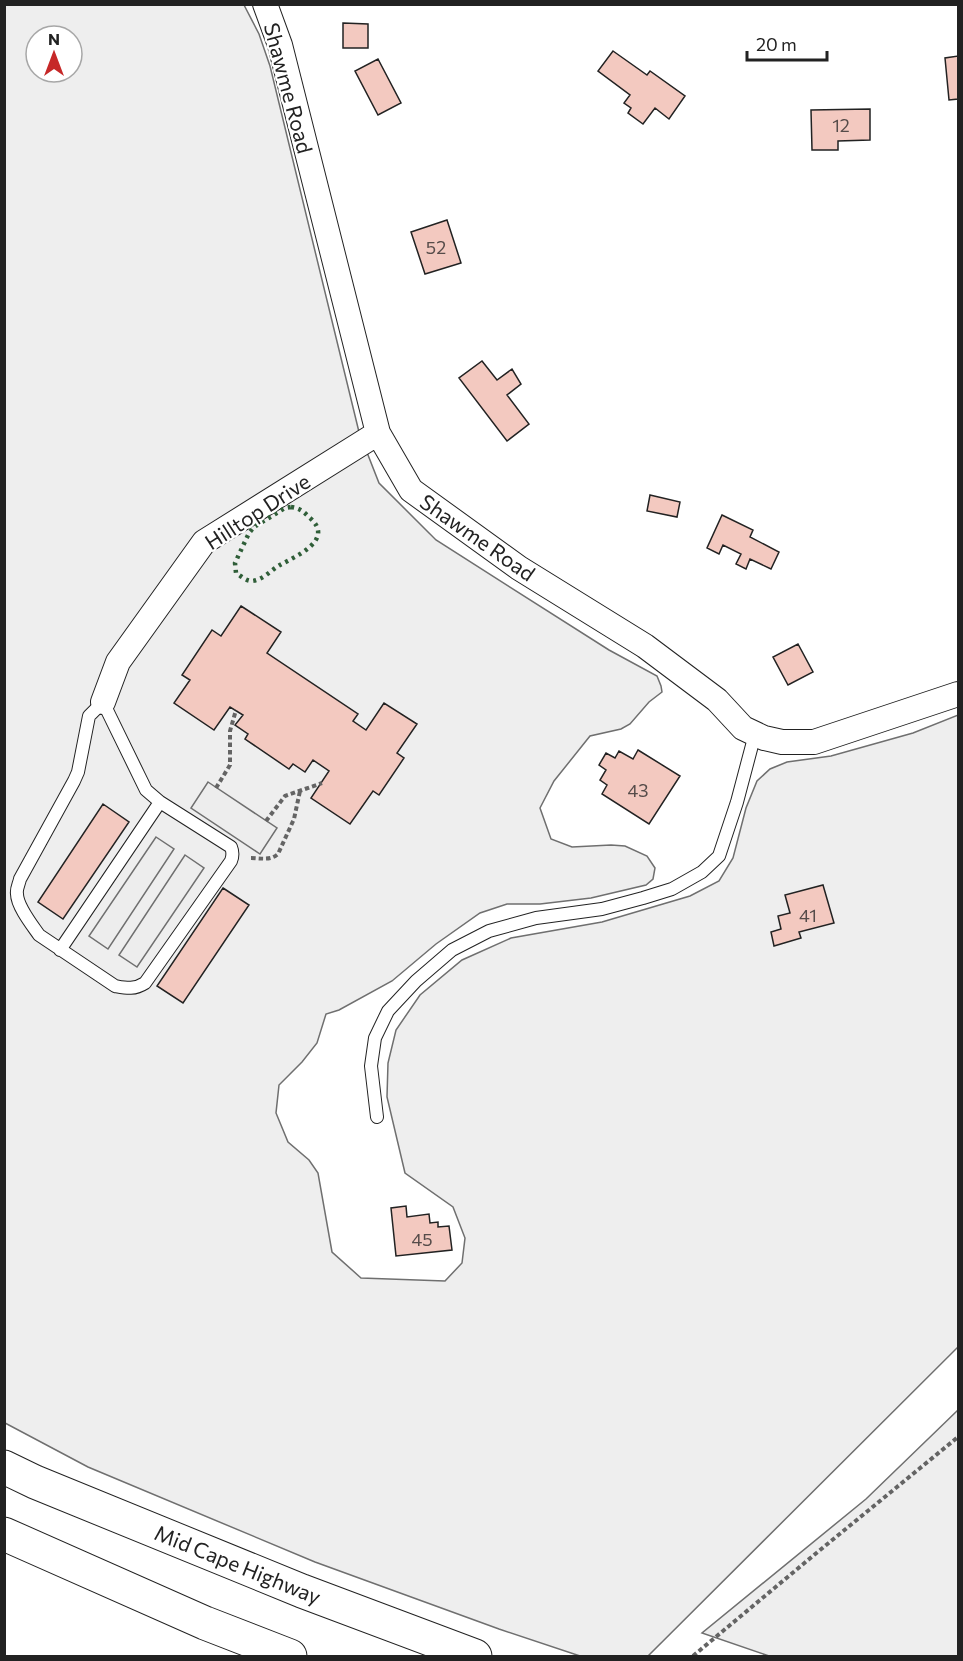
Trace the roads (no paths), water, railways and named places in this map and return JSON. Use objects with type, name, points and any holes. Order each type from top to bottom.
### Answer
[{"type":"highway","name":"Mid Cape Highway","points":[[4,1467],[35,1482],[302,1591],[474,1656]]},
{"type":"highway","points":[[4,1534],[205,1623],[290,1656]]},
{"type":"street","name":"Shawme Road","points":[[265,4],[280,45],[378,433],[411,490],[519,568],[645,646],[717,700],[743,728],[764,738],[782,742],[814,742],[958,694]]},
{"type":"street","name":"Hilltop Drive","points":[[103,702],[118,662],[204,542],[378,433]]},
{"type":"lane","points":[[103,702],[146,790],[160,802],[231,847],[233,856],[145,983],[127,989],[115,986],[39,935],[31,925],[16,895],[20,879],[78,772],[89,716],[103,702]]},
{"type":"lane","points":[[377,1117],[371,1066],[375,1038],[388,1011],[416,981],[452,950],[489,931],[536,918],[602,909],[643,898],[672,889],[702,872],[719,856],[737,802],[755,734]]},
{"type":"lane","points":[[60,950],[160,802]]}]
